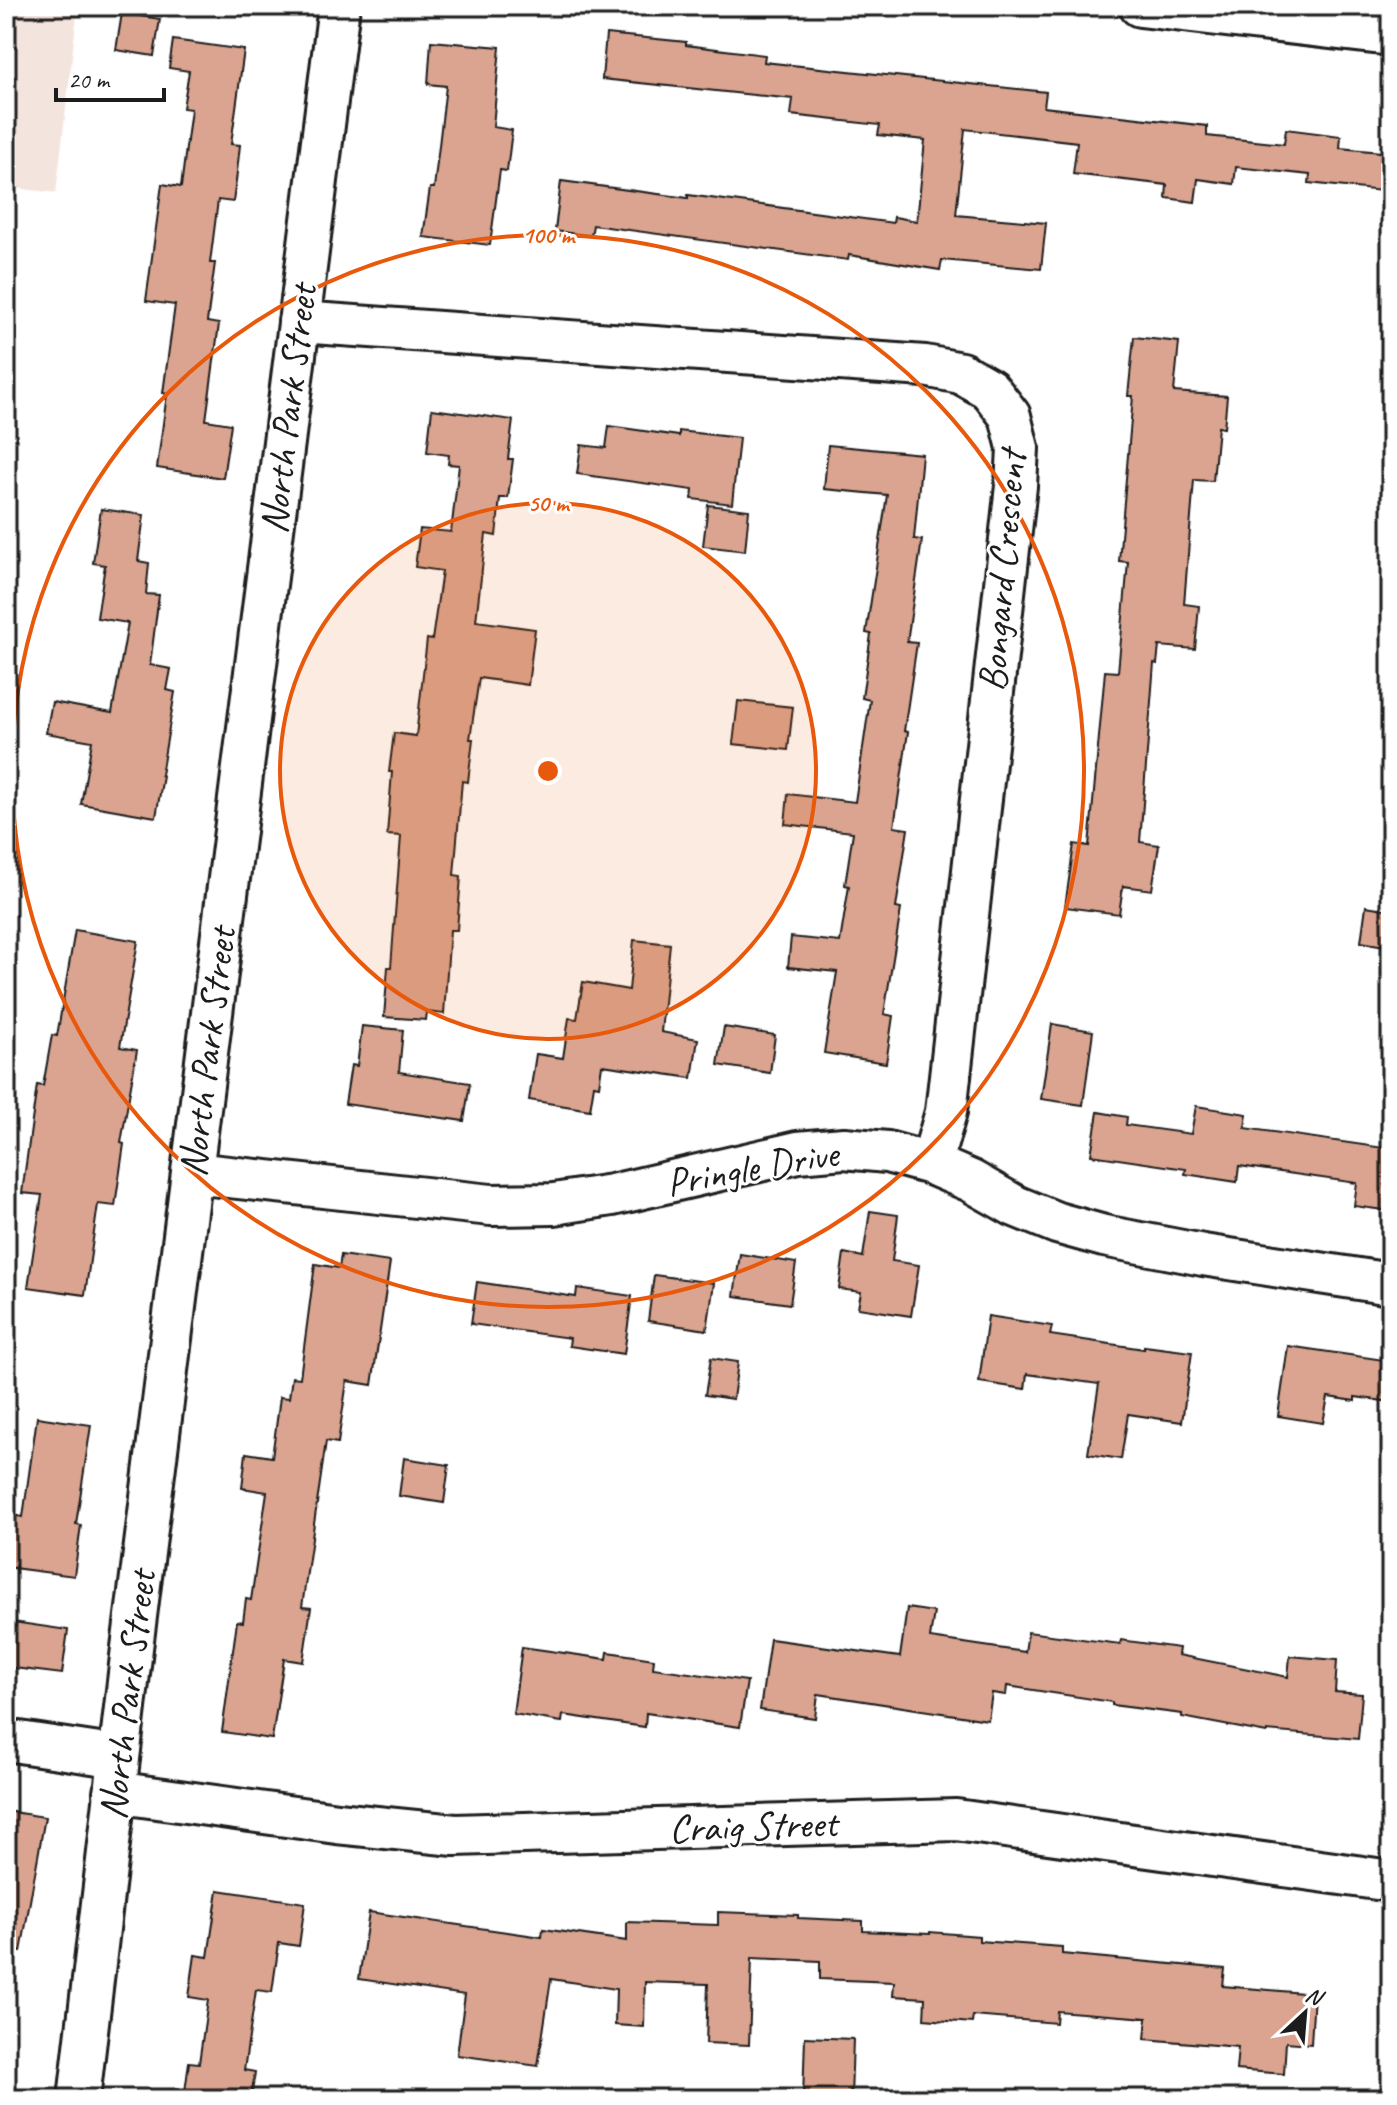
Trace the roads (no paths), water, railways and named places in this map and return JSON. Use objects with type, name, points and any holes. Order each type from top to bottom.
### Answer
[{"type":"street","name":"North Park Street","points":[[79,2099],[339,6]]},
{"type":"street","points":[[1140,6],[1391,35]]},
{"type":"street","name":"Bongard Crescent","points":[[299,322],[925,366],[961,373],[989,389],[1010,416],[1018,448],[1016,486],[946,1112],[931,1164]]},
{"type":"street","name":"Pringle Drive","points":[[192,1173],[491,1205],[554,1204],[612,1195],[798,1152],[858,1149],[887,1152],[931,1164],[1029,1212],[1104,1236],[1203,1255],[1391,1284]]},
{"type":"street","name":"Craig Street","points":[[6,1740],[117,1774],[337,1823],[455,1835],[956,1820],[1391,1881]]}]
